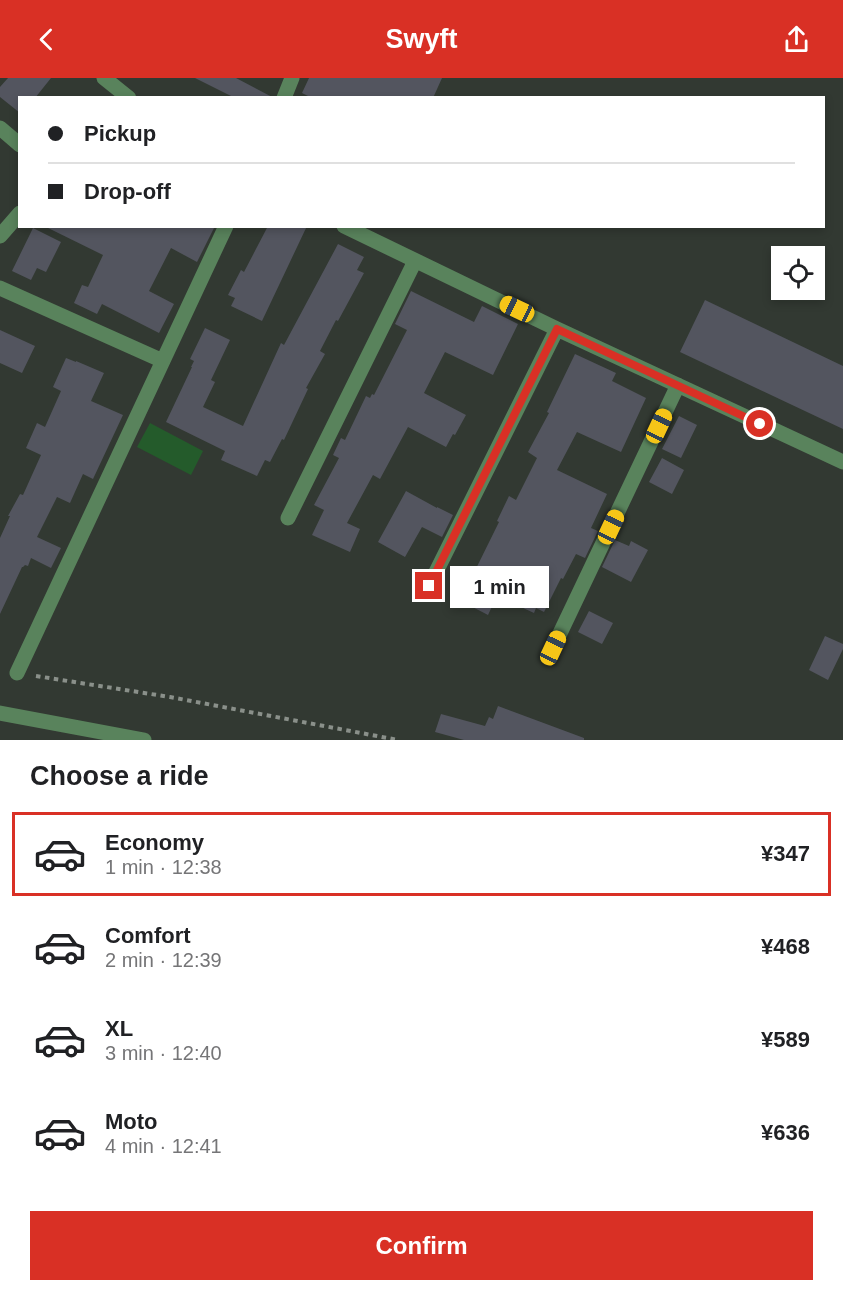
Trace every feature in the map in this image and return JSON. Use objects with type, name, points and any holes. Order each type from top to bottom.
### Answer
[{"type":"street","points":[[285,96],[292,78]]},
{"type":"street","points":[[112,85],[126,96]]},
{"type":"street","points":[[0,128],[18,143]]},
{"type":"street","points":[[0,236],[18,215]]},
{"type":"street","points":[[16,673],[225,228]]},
{"type":"street","points":[[348,228],[557,329],[843,462]]},
{"type":"street","points":[[288,518],[415,261]]},
{"type":"street","points":[[0,288],[163,361]]},
{"type":"street","points":[[429,586],[557,329]]},
{"type":"street","points":[[553,648],[678,385]]},
{"type":"street","points":[[0,713],[144,740]]},
{"type":"path","points":[[16,673],[170,697],[398,740]]},
{"type":"green space","points":[[150,423],[203,451],[191,475],[137,447]]},
{"type":"building","points":[[8,78],[51,78],[37,96],[18,96],[18,111],[0,97],[0,87]]},
{"type":"building","points":[[195,78],[236,78],[270,96],[231,96]]},
{"type":"building","points":[[309,78],[442,78],[434,96],[308,96],[302,93]]},
{"type":"building","points":[[33,228],[61,242],[46,272],[37,268],[31,280],[12,271]]},
{"type":"building","points":[[48,228],[214,228],[197,262],[171,248],[149,291],[174,304],[159,333],[102,304],[97,314],[74,303],[82,285],[88,287],[103,255]]},
{"type":"building","points":[[267,228],[306,228],[262,321],[231,306],[235,298],[228,295],[241,270],[244,272]]},
{"type":"building","points":[[338,244],[364,257],[357,270],[364,273],[320,351],[325,354],[306,388],[308,389],[284,440],[282,439],[270,462],[265,460],[257,476],[221,460],[225,451],[166,422],[192,367],[194,361],[190,359],[205,328],[230,340],[211,380],[215,382],[203,407],[243,426],[281,343],[284,345]]},
{"type":"building","points":[[411,291],[474,322],[482,306],[518,324],[493,375],[445,352],[424,393],[466,415],[446,447],[408,427],[380,479],[373,475],[347,523],[360,529],[350,552],[312,535],[324,510],[314,505],[339,458],[333,455],[341,438],[345,440],[366,396],[370,398],[372,394],[374,395],[407,330],[395,324]]},
{"type":"building","points":[[705,300],[843,366],[843,429],[680,352]]},
{"type":"building","points":[[0,330],[35,346],[22,373],[0,363]]},
{"type":"building","points":[[575,354],[616,373],[612,381],[646,398],[621,452],[577,432],[557,470],[607,494],[591,528],[598,531],[585,558],[576,554],[544,612],[536,608],[534,613],[497,596],[488,615],[461,601],[462,597],[499,522],[497,521],[509,496],[516,500],[537,458],[528,452],[549,413],[547,412]]},
{"type":"building","points":[[66,358],[104,373],[91,401],[123,415],[93,479],[83,474],[70,503],[57,497],[37,537],[61,548],[51,568],[31,558],[28,566],[22,567],[0,614],[0,538],[10,516],[8,516],[20,494],[23,495],[41,455],[26,448],[37,423],[45,427],[61,391],[53,387]]},
{"type":"building","points":[[679,416],[697,425],[681,458],[662,449]]},
{"type":"building","points":[[662,458],[684,470],[672,494],[649,482]]},
{"type":"building","points":[[406,491],[453,515],[442,537],[422,527],[405,557],[378,542]]},
{"type":"building","points":[[615,540],[629,546],[631,541],[648,550],[631,582],[602,567]]},
{"type":"building","points":[[589,611],[613,623],[602,644],[578,632]]},
{"type":"building","points":[[825,636],[843,644],[843,649],[828,680],[809,670]]},
{"type":"building","points":[[498,706],[584,738],[584,740],[464,740],[435,732],[441,714],[485,726],[489,717],[493,719]]},
{"type":"route","points":[[429,586],[557,329],[760,424]]}]
